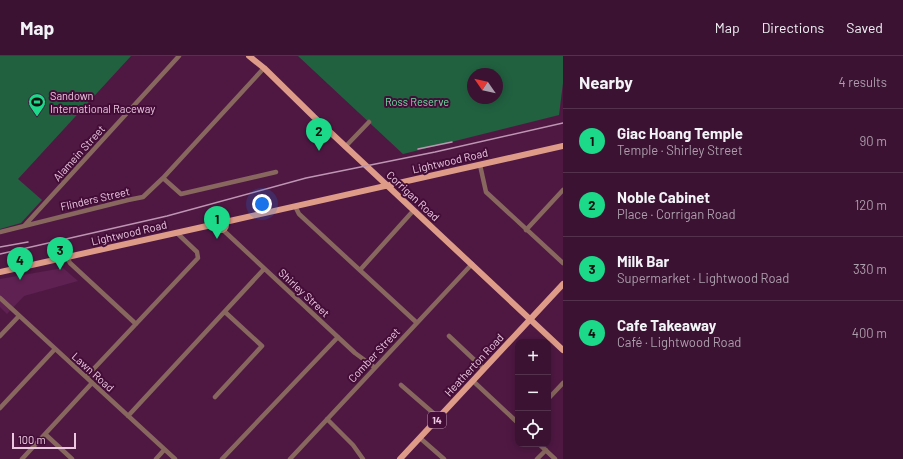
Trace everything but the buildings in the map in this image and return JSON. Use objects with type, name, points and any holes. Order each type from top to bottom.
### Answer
[{"type":"main road","name":"Corrigan Road","points":[[249,56],[264,68],[345,147],[563,350]]},
{"type":"main road","name":"Lightwood Road","points":[[225,222],[563,146]]},
{"type":"main road","points":[[219,220],[223,220],[226,227],[222,230],[218,228],[216,224],[219,220]]},
{"type":"main road","name":"Lightwood Road","points":[[0,272],[216,224]]},
{"type":"main road","name":"Heatherton Road","points":[[400,459],[563,284]]},
{"type":"street","name":"Alamein Street","points":[[25,226],[179,56]]},
{"type":"street","name":"Flinders Street","points":[[0,232],[143,197],[163,178],[264,68]]},
{"type":"street","points":[[345,147],[369,122]]},
{"type":"street","points":[[480,165],[486,192],[563,263]]},
{"type":"street","points":[[163,178],[181,194],[276,172]]},
{"type":"street","points":[[526,230],[563,190]]},
{"type":"street","points":[[295,206],[298,214],[416,322]]},
{"type":"street","points":[[360,270],[414,211]]},
{"type":"street","name":"Shirley Street","points":[[222,230],[355,353],[374,368]]},
{"type":"street","points":[[86,377],[198,258],[197,252],[177,233]]},
{"type":"street","points":[[67,257],[70,263],[136,324]]},
{"type":"street","name":"Comber Street","points":[[290,459],[416,322],[472,264]]},
{"type":"street","points":[[128,416],[264,269]]},
{"type":"street","name":"Lawn Road","points":[[0,298],[175,459]]},
{"type":"street","points":[[214,396],[262,346],[224,312]]},
{"type":"street","points":[[0,336],[19,316]]},
{"type":"street","points":[[449,336],[484,369]]},
{"type":"street","points":[[222,459],[338,337]]},
{"type":"street","points":[[0,408],[55,349]]},
{"type":"street","points":[[473,381],[515,420]]},
{"type":"street","points":[[22,459],[92,383]]},
{"type":"street","points":[[551,396],[563,383]]},
{"type":"street","points":[[401,385],[439,418]]},
{"type":"street","points":[[327,419],[353,445],[363,459]]},
{"type":"street","points":[[45,434],[72,459]]},
{"type":"street","points":[[420,438],[444,459]]},
{"type":"street","points":[[542,447],[555,459]]},
{"type":"street","points":[[156,459],[164,450]]},
{"type":"street","points":[[537,459],[546,450]]},
{"type":"shaded area","points":[[63,268],[78,281],[24,296],[7,314],[0,307],[0,279]]},
{"type":"green space","name":"Sandown International Raceway","points":[[0,56],[131,56],[18,179],[42,200],[21,223],[0,229]]},
{"type":"green space","name":"Ross Reserve","points":[[298,56],[563,56],[563,83],[559,115],[403,154]]},
{"type":"railway","points":[[0,254],[167,216],[306,178],[435,152],[563,123]]},
{"type":"railway","points":[[418,149],[452,142]]},
{"type":"railway","points":[[0,247],[28,242]]},
{"type":"place","name":"Sandown International Raceway","points":[[37,117]]},
{"type":"place","name":"Noble Cabinet","points":[[319,151]]},
{"type":"place","name":"Giac Hoang Temple","points":[[217,239]]},
{"type":"place","name":"Milk Bar","points":[[60,270]]},
{"type":"place","name":"Cafe Takeaway","points":[[20,280]]}]
